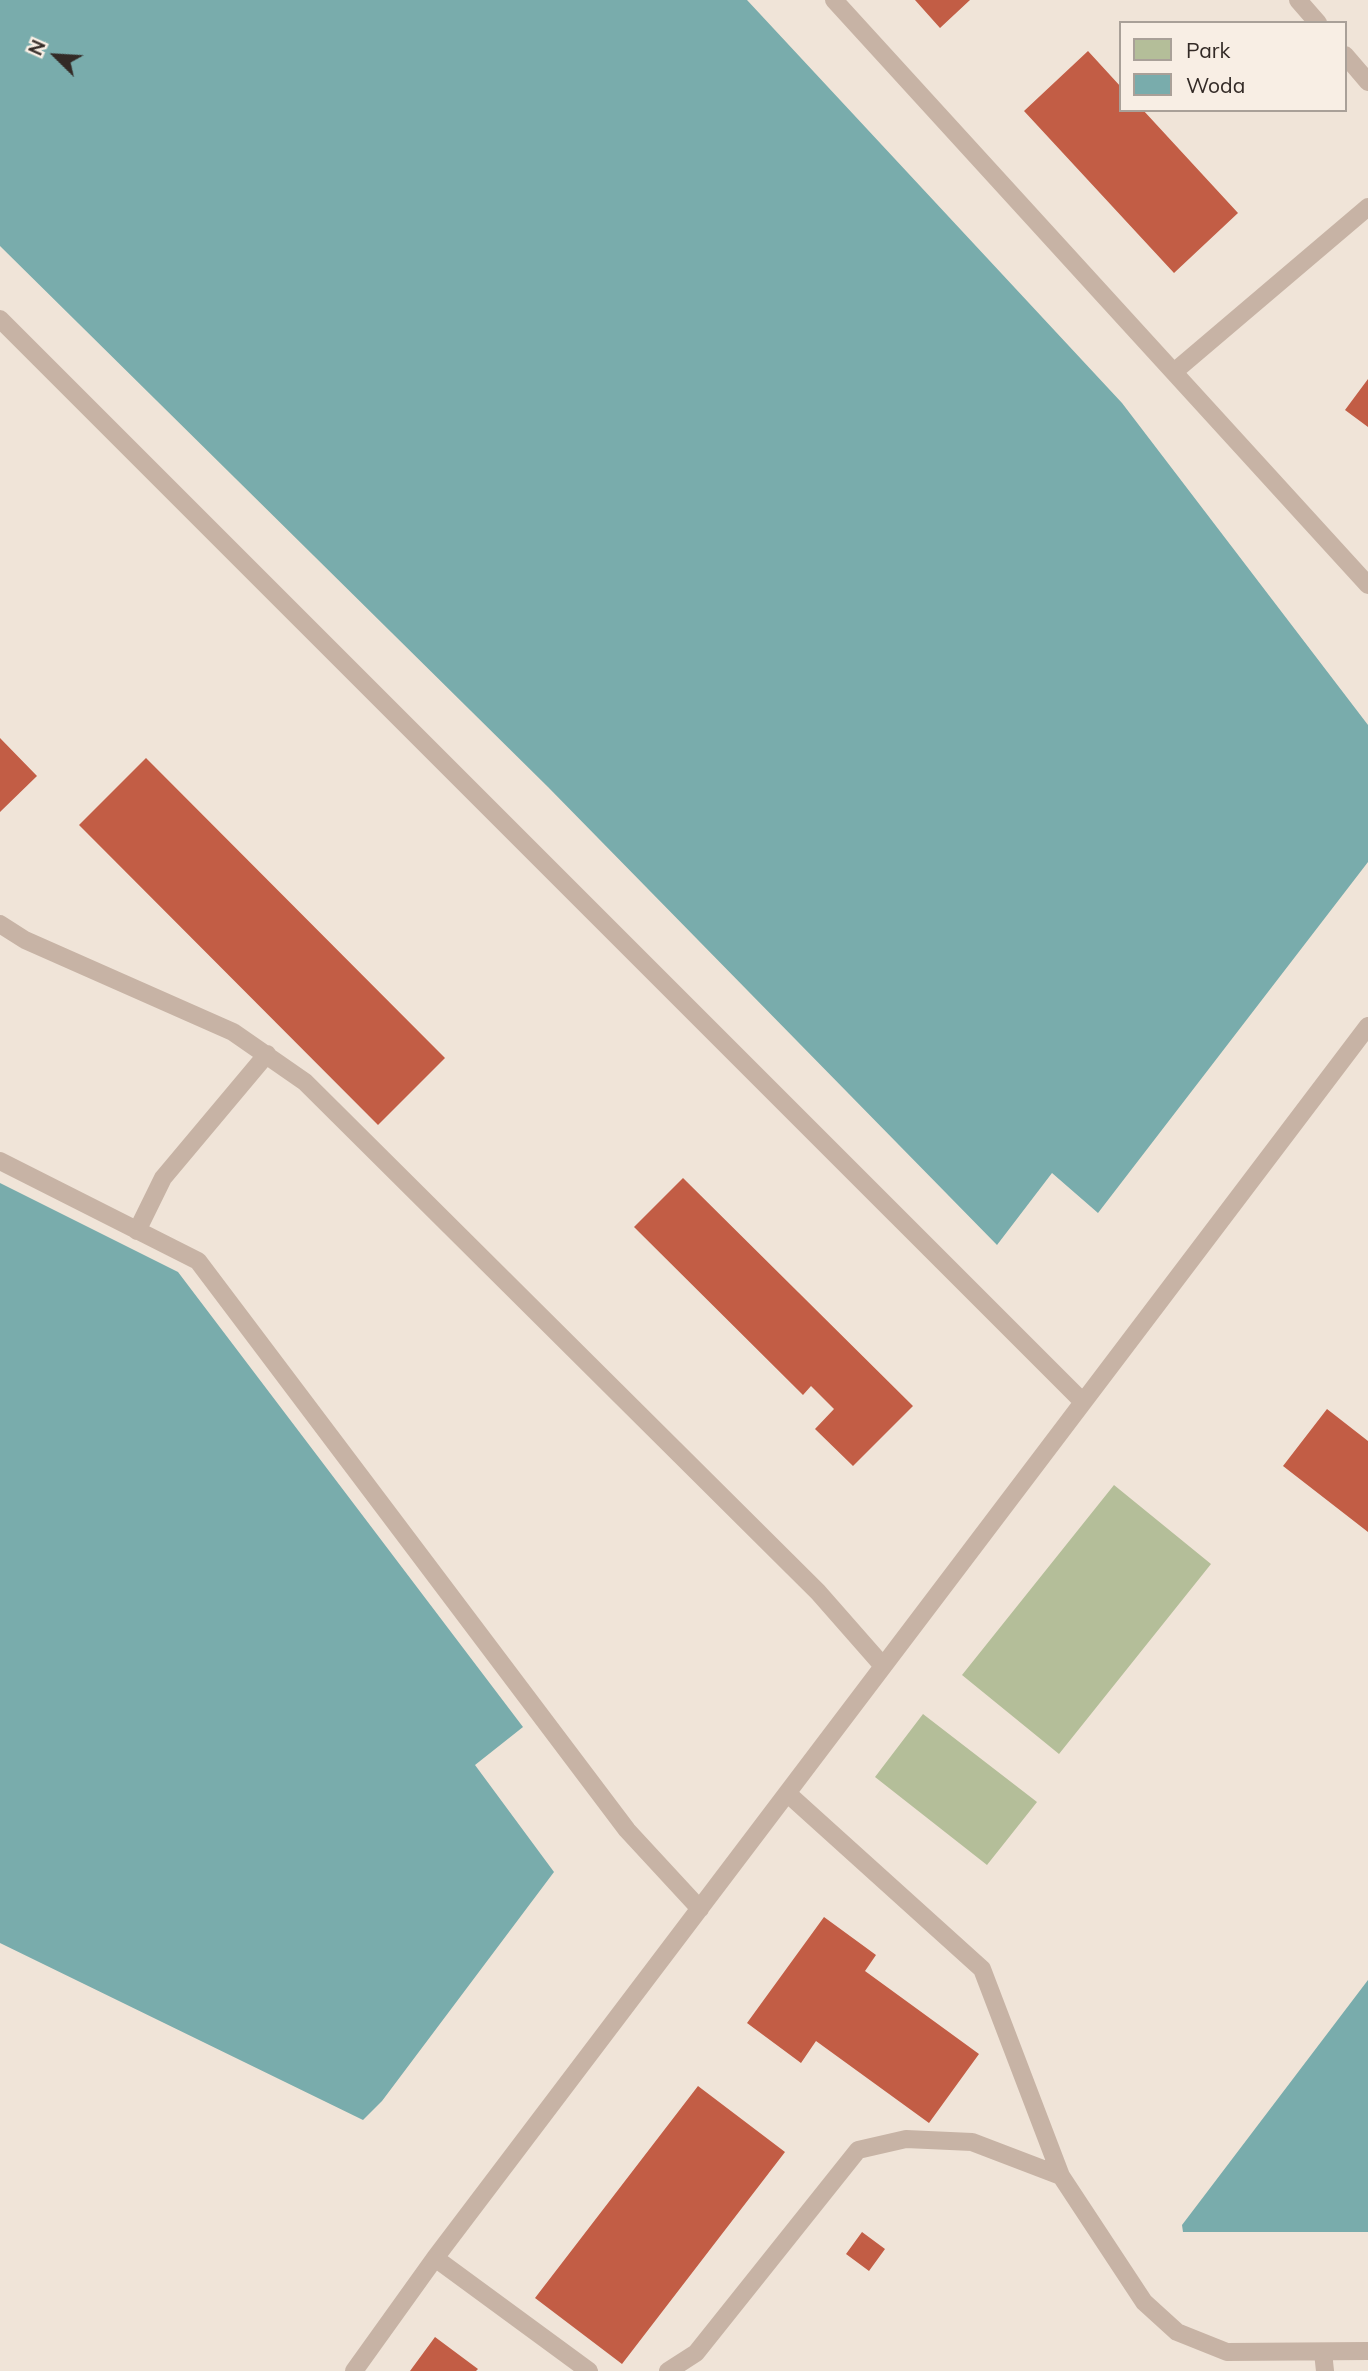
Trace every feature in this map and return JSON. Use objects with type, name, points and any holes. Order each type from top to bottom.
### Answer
[{"type":"lane","points":[[834,0],[1368,585]]},
{"type":"lane","points":[[1298,0],[1316,21]]},
{"type":"lane","points":[[1347,57],[1368,82]]},
{"type":"lane","points":[[1175,371],[1368,207]]},
{"type":"lane","points":[[0,318],[1083,1402]]},
{"type":"lane","points":[[0,923],[25,940],[233,1032],[305,1082],[808,1582],[883,1666]]},
{"type":"lane","points":[[354,2371],[435,2258],[1368,1027]]},
{"type":"lane","points":[[137,1231],[163,1178],[267,1054]]},
{"type":"lane","points":[[0,1161],[198,1261],[627,1829],[700,1909]]},
{"type":"lane","points":[[787,1793],[982,1969],[1061,2176],[1144,2302],[1177,2332],[1227,2352],[1368,2351]]},
{"type":"lane","points":[[668,2371],[696,2353],[858,2150],[906,2139],[972,2142],[1061,2176]]},
{"type":"lane","points":[[435,2258],[589,2371]]},
{"type":"lane","points":[[1324,2351],[1325,2371]]},
{"type":"green space","points":[[1114,1485],[1211,1564],[1059,1754],[962,1675]]},
{"type":"green space","points":[[923,1714],[1037,1802],[987,1865],[875,1777]]},
{"type":"water","points":[[0,0],[747,0],[1122,403],[1368,725],[1368,862],[1098,1213],[1052,1173],[997,1245],[548,787],[0,246]]},
{"type":"water","points":[[0,1183],[178,1272],[523,1727],[475,1765],[554,1872],[382,2101],[363,2120],[0,1943]]},
{"type":"water","points":[[1368,1980],[1368,2232],[1183,2232],[1182,2225]]},
{"type":"building","points":[[915,0],[970,0],[940,28]]},
{"type":"building","points":[[1088,51],[1120,86],[1120,112],[1145,112],[1238,213],[1174,273],[1024,111]]},
{"type":"building","points":[[1368,379],[1368,427],[1345,410]]},
{"type":"building","points":[[0,738],[37,776],[0,812]]},
{"type":"building","points":[[146,758],[445,1058],[378,1125],[79,825]]},
{"type":"building","points":[[683,1178],[913,1406],[853,1466],[815,1429],[834,1409],[811,1386],[803,1395],[634,1227]]},
{"type":"building","points":[[1327,1409],[1368,1441],[1368,1532],[1283,1466]]},
{"type":"building","points":[[824,1917],[876,1955],[865,1971],[979,2054],[929,2123],[816,2041],[801,2063],[747,2023]]},
{"type":"building","points":[[698,2086],[785,2152],[622,2364],[535,2298]]},
{"type":"building","points":[[862,2232],[885,2249],[869,2271],[846,2254]]},
{"type":"building","points":[[435,2337],[478,2369],[410,2371]]}]
